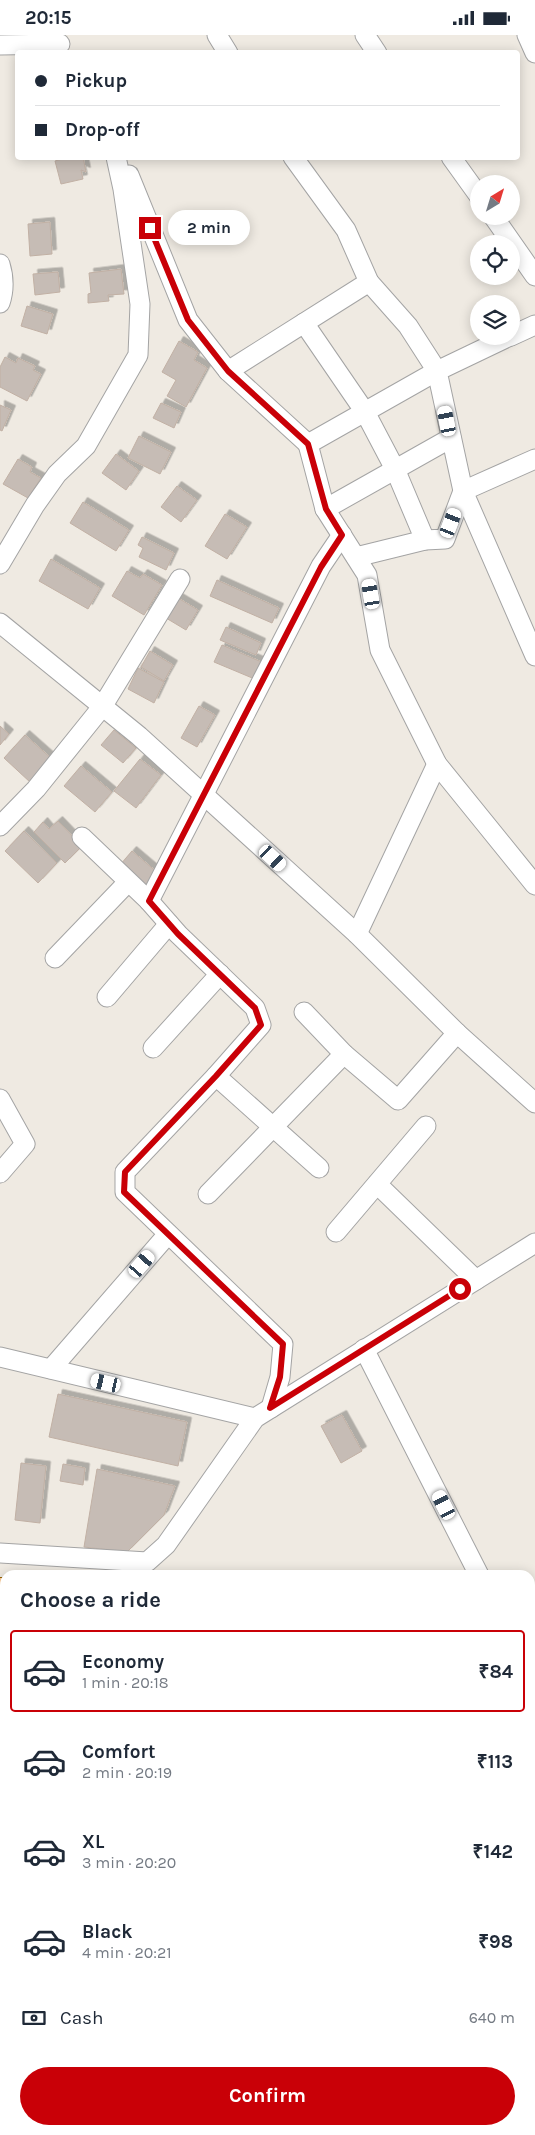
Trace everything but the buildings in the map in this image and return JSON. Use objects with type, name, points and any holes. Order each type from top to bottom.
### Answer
[{"type":"street","points":[[217,35],[226,50]]},
{"type":"street","points":[[365,35],[375,50]]},
{"type":"street","points":[[527,35],[535,53]]},
{"type":"street","points":[[0,45],[61,44]]},
{"type":"street","points":[[0,564],[35,505],[57,474],[86,446],[138,355],[140,304],[123,189],[117,160]]},
{"type":"street","points":[[124,160],[134,191],[188,320],[228,371],[308,444],[326,509],[368,575],[380,650],[437,764],[535,885]]},
{"type":"street","points":[[295,160],[346,230],[369,282],[408,326],[437,371],[463,491],[535,656]]},
{"type":"street","points":[[453,160],[470,184]]},
{"type":"street","points":[[499,225],[535,276]]},
{"type":"street","points":[[0,265],[3,273],[3,295],[0,303]]},
{"type":"street","points":[[228,371],[369,282]]},
{"type":"street","points":[[304,323],[365,411],[395,469],[425,540]]},
{"type":"street","points":[[520,332],[535,325]]},
{"type":"street","points":[[308,444],[437,371],[492,345]]},
{"type":"street","points":[[326,509],[451,438]]},
{"type":"street","points":[[356,557],[425,540],[445,539],[463,491],[535,459]]},
{"type":"street","points":[[149,901],[321,567],[342,535]]},
{"type":"street","points":[[0,826],[36,789],[102,707],[180,579]]},
{"type":"street","points":[[0,623],[139,736],[357,934],[457,1033],[535,1103]]},
{"type":"street","points":[[357,934],[437,764]]},
{"type":"street","points":[[0,1553],[143,1568],[166,1545],[262,1413],[280,1377],[283,1344],[124,1192],[125,1172],[216,1076],[261,1025],[255,1008],[170,925],[149,901],[82,837]]},
{"type":"street","points":[[55,958],[128,882]]},
{"type":"street","points":[[108,997],[170,925]]},
{"type":"street","points":[[153,1047],[220,974]]},
{"type":"street","points":[[304,1012],[344,1054],[398,1100],[457,1033]]},
{"type":"street","points":[[208,1194],[344,1054]]},
{"type":"street","points":[[216,1076],[319,1168]]},
{"type":"street","points":[[0,1099],[25,1144],[0,1173]]},
{"type":"street","points":[[336,1232],[426,1126]]},
{"type":"street","points":[[377,1184],[476,1279]]},
{"type":"street","points":[[51,1369],[168,1234]]},
{"type":"street","points":[[0,1357],[262,1413],[535,1243]]},
{"type":"street","points":[[364,1349],[476,1570]]},
{"type":"route","points":[[150,228],[188,320],[228,371],[308,444],[326,509],[342,535],[321,567],[149,901],[178,934],[255,1008],[261,1025],[216,1076],[125,1172],[124,1192],[283,1344],[280,1377],[270,1408],[460,1289]]}]
